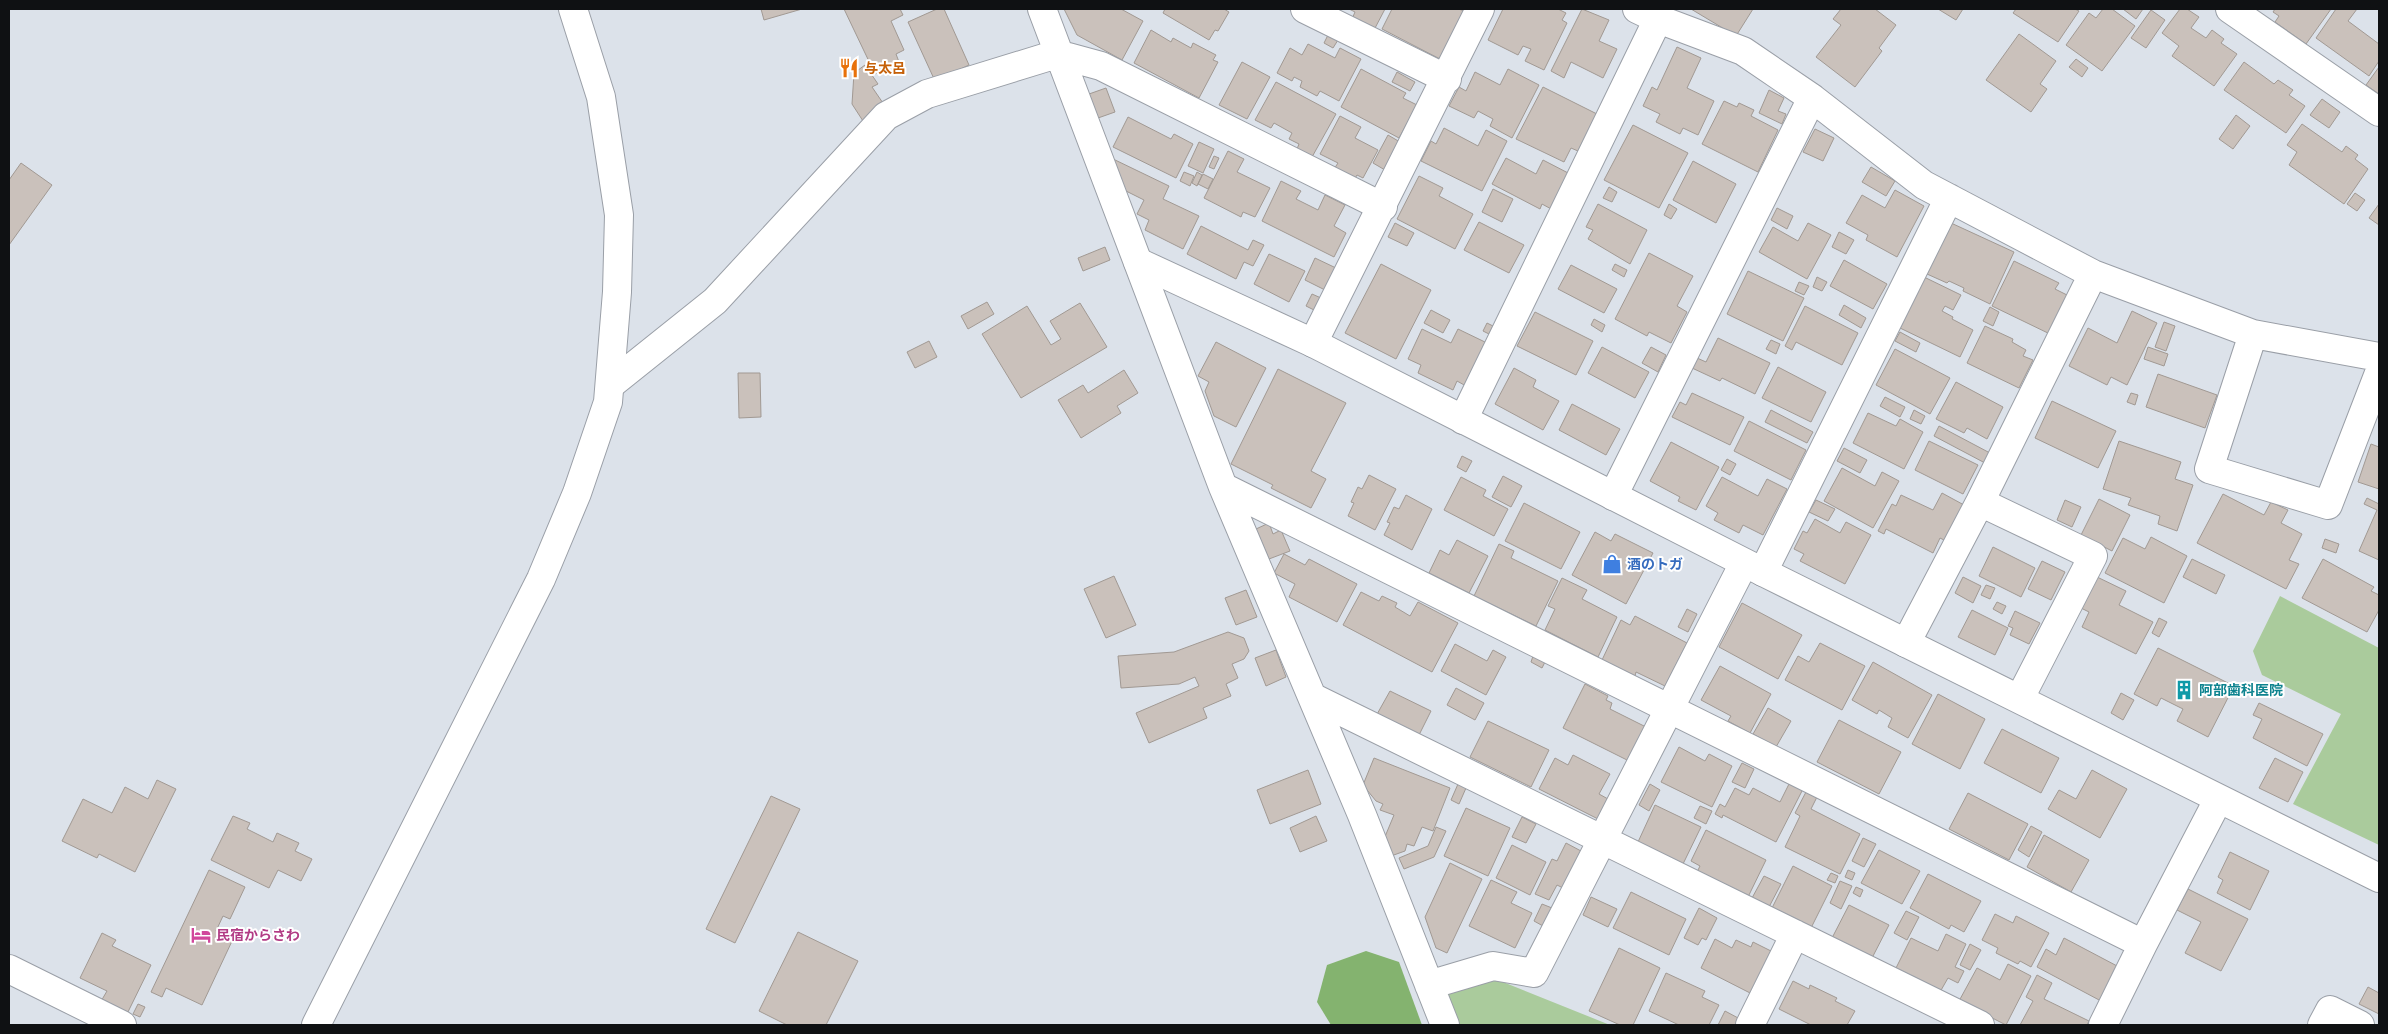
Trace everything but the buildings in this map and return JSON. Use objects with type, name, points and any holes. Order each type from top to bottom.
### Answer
[{"type":"street","points":[[316,1025],[541,579],[577,493],[608,402],[618,292],[619,215],[601,96],[573,9]]},
{"type":"street","points":[[1042,9],[1057,54],[1223,487],[1314,698],[1445,1025]]},
{"type":"street","points":[[1305,9],[1447,79]]},
{"type":"street","points":[[1313,343],[1447,79],[1480,9]]},
{"type":"street","points":[[2230,9],[2379,112]]},
{"type":"street","points":[[1464,420],[1648,14],[1743,51],[1812,98],[1924,185],[2092,274],[2253,334],[2377,356],[2328,505],[2209,469],[2253,334]]},
{"type":"street","points":[[610,385],[715,301],[886,116],[927,94],[1057,54],[1101,66],[1382,207]]},
{"type":"street","points":[[1613,496],[1812,98]]},
{"type":"street","points":[[1429,985],[1493,966],[1534,973],[1669,707],[1753,567],[1949,198]]},
{"type":"street","points":[[1138,262],[1313,343],[1753,567],[2020,698],[2218,800],[2379,878]]},
{"type":"street","points":[[1906,643],[1980,502],[2092,274]]},
{"type":"street","points":[[1223,487],[2143,944]]},
{"type":"street","points":[[1980,502],[2092,556],[2020,698]]},
{"type":"street","points":[[1314,698],[1980,1025]]},
{"type":"street","points":[[2103,1025],[2218,800]]},
{"type":"street","points":[[1750,1025],[1795,934]]},
{"type":"street","points":[[9,969],[122,1025]]},
{"type":"street","points":[[2322,1025],[2330,1010],[2360,1025]]},
{"type":"green space","points":[[2280,596],[2379,648],[2379,845],[2293,804],[2341,714],[2262,675],[2253,651]]},
{"type":"green space","points":[[1366,951],[1399,962],[1422,1025],[1331,1025],[1317,1002],[1327,965]]},
{"type":"green space","points":[[1498,980],[1610,1025],[1460,1025],[1446,993]]},
{"type":"place","name":"与太呂","points":[[849,68]]},
{"type":"place","name":"酒のトガ","points":[[1612,564]]},
{"type":"place","name":"阿部歯科医院","points":[[2184,690]]},
{"type":"place","name":"民宿からさわ","points":[[201,935]]}]
